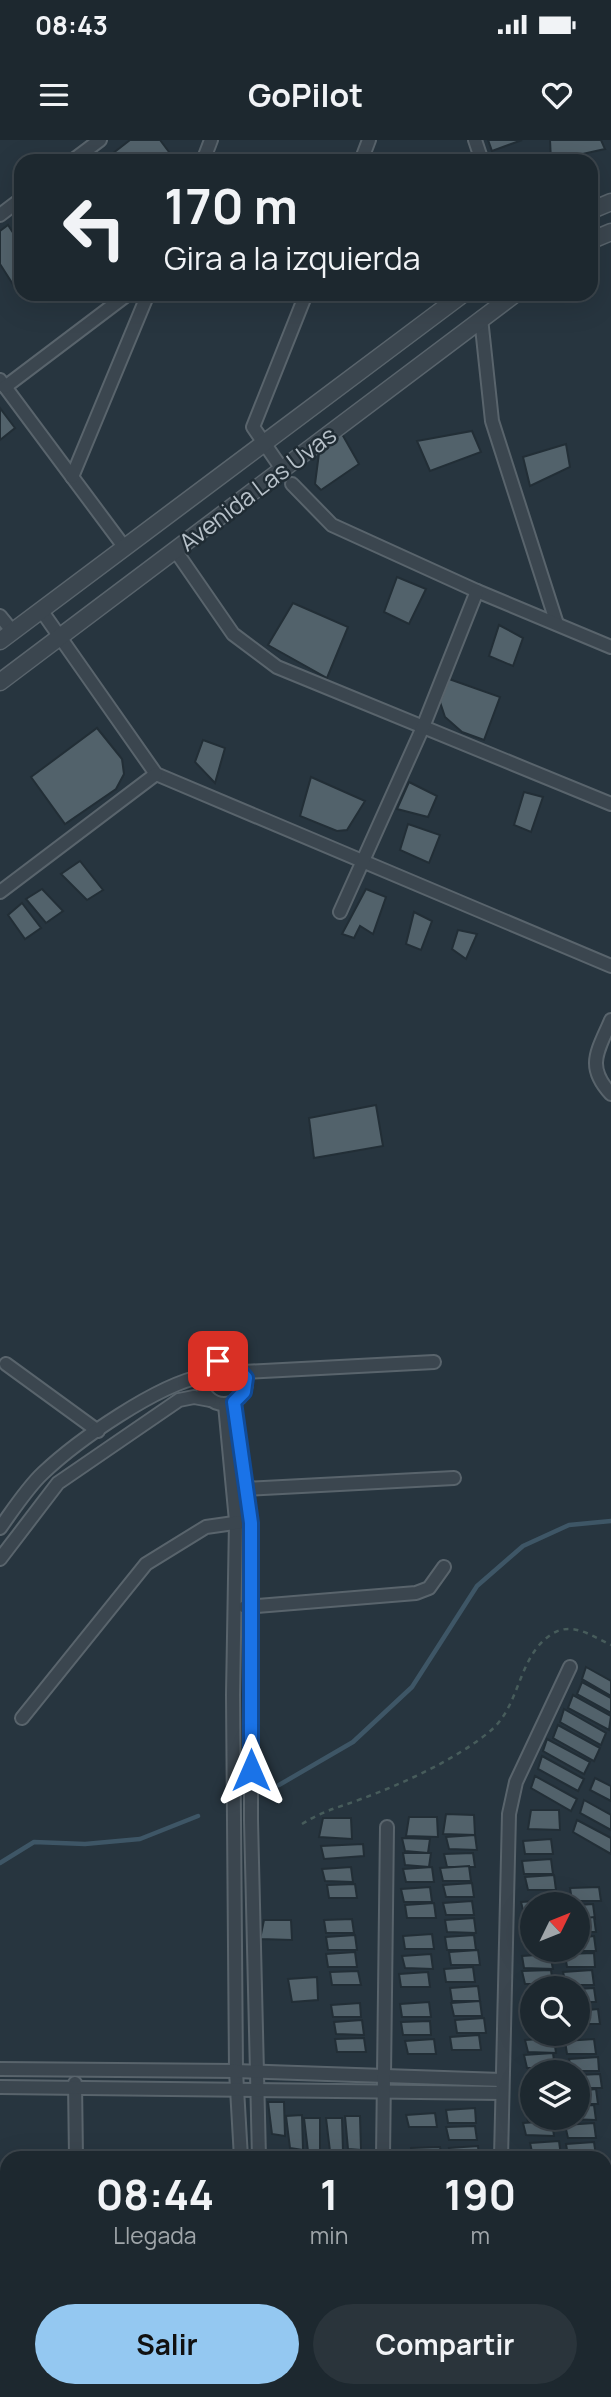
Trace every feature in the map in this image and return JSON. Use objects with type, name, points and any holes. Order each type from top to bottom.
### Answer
[{"type":"street","points":[[81,154],[100,140]]},
{"type":"street","points":[[0,215],[14,204]]},
{"type":"street","points":[[118,301],[3,384],[125,548]]},
{"type":"street","points":[[72,477],[146,301]]},
{"type":"street","points":[[282,469],[262,445],[253,427],[303,301]]},
{"type":"street","name":"Avenida Las Uvas","points":[[6,636],[454,301]]},
{"type":"street","name":"Avenida Las Uvas","points":[[0,682],[505,301]]},
{"type":"street","points":[[481,318],[492,421],[557,624]]},
{"type":"street","points":[[292,484],[332,525],[477,591],[611,647]]},
{"type":"street","points":[[175,550],[233,634],[277,667],[611,804]]},
{"type":"street","points":[[340,912],[423,727],[477,591]]},
{"type":"street","points":[[41,610],[156,774],[611,966]]},
{"type":"street","points":[[0,616],[6,636]]},
{"type":"street","points":[[0,891],[156,774]]},
{"type":"street","points":[[611,1020],[595,1061],[597,1079],[611,1094]]},
{"type":"street","points":[[0,1559],[58,1483],[179,1400],[194,1397],[210,1400],[229,1403],[244,1392],[243,1372],[239,1366],[225,1360],[211,1364],[203,1376],[203,1389],[210,1400]]},
{"type":"street","points":[[243,1372],[434,1362]]},
{"type":"street","points":[[6,1364],[98,1431]]},
{"type":"street","points":[[0,1528],[42,1474],[98,1431],[178,1381],[203,1376]]},
{"type":"street","points":[[229,1403],[236,1521],[236,2071],[241,2151]]},
{"type":"street","points":[[229,1403],[249,1489],[251,1523],[259,2151]]},
{"type":"street","points":[[233,1489],[454,1478]]},
{"type":"street","points":[[0,1502],[12,1511]]},
{"type":"street","points":[[22,1718],[146,1564],[206,1527],[236,1521],[251,1523]]},
{"type":"street","points":[[234,1607],[416,1593],[429,1588],[444,1567]]},
{"type":"street","points":[[234,1661],[251,1661]]},
{"type":"street","points":[[501,2151],[509,1814],[516,1782],[570,1667]]},
{"type":"street","points":[[383,2151],[387,1827]]},
{"type":"street","points":[[0,2069],[75,2072],[236,2071],[384,2077],[502,2087]]},
{"type":"street","points":[[75,2072],[76,2151]]},
{"type":"street","points":[[315,2091],[316,2075]]},
{"type":"street","points":[[0,2087],[384,2092],[502,2087]]},
{"type":"path","points":[[302,1824],[325,1809],[359,1800],[460,1754],[492,1730],[504,1717],[531,1655],[554,1632],[567,1628],[577,1629],[611,1645]]},
{"type":"building","points":[[130,140],[160,140],[169,152],[166,154],[112,154]]},
{"type":"building","points":[[488,140],[522,140],[492,151]]},
{"type":"building","points":[[550,140],[601,140],[605,149],[582,154],[551,154]]},
{"type":"building","points":[[8,225],[14,234],[14,286],[0,264],[0,231]]},
{"type":"building","points":[[0,408],[15,428],[0,440]]},
{"type":"building","points":[[472,431],[481,452],[430,471],[417,441]]},
{"type":"building","points":[[342,434],[359,464],[321,490],[315,484],[319,453]]},
{"type":"building","points":[[566,444],[570,467],[530,486],[523,457]]},
{"type":"building","points":[[397,577],[426,589],[409,624],[384,612]]},
{"type":"building","points":[[293,603],[348,627],[327,678],[268,645]]},
{"type":"building","points":[[499,625],[523,638],[513,666],[489,656]]},
{"type":"building","points":[[449,679],[500,697],[484,740],[462,732],[445,717],[440,702]]},
{"type":"building","points":[[97,728],[122,759],[124,774],[116,789],[65,824],[31,777]]},
{"type":"building","points":[[203,740],[225,748],[215,783],[195,762]]},
{"type":"building","points":[[311,777],[365,801],[347,830],[337,831],[300,816]]},
{"type":"building","points":[[409,782],[437,796],[428,817],[397,809]]},
{"type":"building","points":[[524,792],[543,797],[531,832],[514,825]]},
{"type":"building","points":[[408,824],[440,835],[429,863],[400,850]]},
{"type":"building","points":[[80,861],[103,890],[87,900],[61,874]]},
{"type":"building","points":[[42,889],[63,911],[46,923],[26,899]]},
{"type":"building","points":[[366,889],[386,897],[373,934],[360,926],[354,938],[342,934]]},
{"type":"building","points":[[22,903],[41,928],[25,939],[8,915]]},
{"type":"building","points":[[414,912],[432,921],[421,950],[406,944]]},
{"type":"building","points":[[458,930],[477,934],[466,959],[452,949]]},
{"type":"building","points":[[376,1105],[383,1146],[314,1158],[309,1118]]},
{"type":"building","points":[[586,1667],[611,1681],[611,1696],[582,1679]]},
{"type":"building","points":[[582,1682],[611,1698],[611,1713],[577,1694]]},
{"type":"building","points":[[573,1695],[611,1716],[609,1730],[568,1708]]},
{"type":"building","points":[[564,1709],[606,1733],[601,1745],[560,1722]]},
{"type":"building","points":[[558,1725],[600,1748],[594,1761],[553,1738]]},
{"type":"building","points":[[547,1739],[590,1762],[584,1774],[543,1751]]},
{"type":"building","points":[[542,1756],[584,1779],[578,1791],[538,1769]]},
{"type":"building","points":[[535,1776],[577,1799],[571,1811],[531,1788]]},
{"type":"building","points":[[595,1778],[611,1786],[611,1801],[590,1790]]},
{"type":"building","points":[[584,1800],[611,1815],[611,1830],[580,1813]]},
{"type":"building","points":[[531,1810],[559,1810],[560,1830],[528,1829]]},
{"type":"building","points":[[446,1814],[474,1815],[475,1835],[443,1834]]},
{"type":"building","points":[[409,1817],[437,1817],[438,1837],[406,1836]]},
{"type":"building","points":[[323,1818],[351,1818],[352,1839],[319,1837]]},
{"type":"building","points":[[577,1820],[611,1838],[611,1854],[573,1832]]},
{"type":"building","points":[[475,1835],[477,1850],[449,1849],[446,1837]]},
{"type":"building","points":[[402,1838],[430,1839],[428,1853],[405,1851]]},
{"type":"building","points":[[551,1839],[553,1854],[525,1854],[523,1841]]},
{"type":"building","points":[[363,1844],[364,1856],[324,1859],[321,1846]]},
{"type":"building","points":[[403,1853],[431,1853],[429,1867],[405,1865]]},
{"type":"building","points":[[473,1853],[475,1867],[447,1867],[444,1854]]},
{"type":"building","points":[[551,1859],[553,1874],[524,1874],[522,1861]]},
{"type":"building","points":[[469,1866],[471,1881],[443,1881],[440,1868]]},
{"type":"building","points":[[351,1867],[353,1882],[325,1881],[322,1869]]},
{"type":"building","points":[[432,1867],[434,1882],[406,1882],[403,1869]]},
{"type":"building","points":[[554,1875],[556,1890],[528,1890],[525,1877]]},
{"type":"building","points":[[472,1883],[474,1897],[446,1897],[443,1885]]},
{"type":"building","points":[[355,1884],[357,1898],[329,1898],[327,1885]]},
{"type":"building","points":[[430,1887],[432,1902],[404,1902],[401,1889]]},
{"type":"building","points":[[599,1887],[601,1901],[590,1901],[590,1892],[571,1892],[570,1888]]},
{"type":"building","points":[[472,1901],[474,1915],[446,1915],[443,1903]]},
{"type":"building","points":[[434,1903],[436,1918],[407,1918],[405,1905]]},
{"type":"building","points":[[590,1904],[593,1904],[595,1919],[590,1919]]},
{"type":"building","points":[[594,1917],[596,1932],[590,1932],[590,1918]]},
{"type":"building","points":[[474,1918],[476,1933],[447,1932],[445,1920]]},
{"type":"building","points":[[352,1919],[354,1933],[326,1933],[324,1920]]},
{"type":"building","points":[[264,1920],[291,1920],[292,1940],[260,1939]]},
{"type":"building","points":[[432,1934],[434,1949],[405,1949],[403,1936]]},
{"type":"building","points":[[355,1935],[357,1950],[328,1950],[326,1937]]},
{"type":"building","points":[[474,1935],[476,1950],[447,1950],[445,1937]]},
{"type":"building","points":[[590,1936],[594,1936],[596,1951],[590,1951]]},
{"type":"building","points":[[478,1950],[480,1965],[451,1965],[449,1952]]},
{"type":"building","points":[[355,1952],[357,1967],[328,1967],[326,1954]]},
{"type":"building","points":[[590,1953],[594,1953],[595,1967],[567,1967],[566,1962],[590,1962]]},
{"type":"building","points":[[431,1954],[433,1969],[405,1968],[402,1956]]},
{"type":"building","points":[[523,1962],[552,1962],[553,1969],[524,1968]]},
{"type":"building","points":[[473,1967],[475,1982],[446,1982],[444,1969]]},
{"type":"building","points":[[551,1970],[552,1976],[523,1976],[522,1971]]},
{"type":"building","points":[[592,1970],[594,1985],[590,1985],[590,1976],[564,1976],[563,1972]]},
{"type":"building","points":[[358,1971],[361,1985],[332,1985],[330,1972]]},
{"type":"building","points":[[428,1972],[430,1987],[401,1987],[399,1974]]},
{"type":"building","points":[[317,1977],[318,2000],[292,2002],[288,1979]]},
{"type":"building","points":[[478,1986],[480,2001],[452,2001],[450,1988]]},
{"type":"building","points":[[590,1988],[594,1988],[596,2002],[590,2002]]},
{"type":"building","points":[[480,2001],[482,2016],[454,2016],[451,2003]]},
{"type":"building","points":[[429,2002],[431,2017],[402,2017],[400,2004]]},
{"type":"building","points":[[360,2003],[361,2017],[333,2017],[331,2005]]},
{"type":"building","points":[[598,2009],[600,2024],[590,2024],[590,2010]]},
{"type":"building","points":[[484,2018],[486,2033],[457,2033],[455,2020]]},
{"type":"building","points":[[362,2020],[364,2035],[336,2034],[334,2022]]},
{"type":"building","points":[[430,2021],[431,2035],[403,2035],[401,2022]]},
{"type":"building","points":[[479,2035],[481,2050],[452,2050],[450,2037]]},
{"type":"building","points":[[364,2038],[366,2052],[337,2052],[335,2039]]},
{"type":"building","points":[[434,2039],[436,2054],[408,2054],[405,2041]]},
{"type":"building","points":[[590,2039],[594,2039],[596,2054],[567,2054],[566,2046],[590,2046]]},
{"type":"building","points":[[526,2046],[555,2046],[556,2053],[528,2052]]},
{"type":"building","points":[[553,2053],[554,2060],[525,2060],[524,2055]]},
{"type":"building","points":[[598,2057],[599,2071],[590,2071],[590,2060],[569,2059]]},
{"type":"building","points":[[590,2074],[600,2074],[602,2088],[590,2088]]},
{"type":"building","points":[[596,2089],[598,2104],[590,2104],[590,2090]]},
{"type":"building","points":[[268,2102],[284,2102],[285,2136],[272,2134]]},
{"type":"building","points":[[590,2105],[594,2105],[596,2120],[590,2120]]},
{"type":"building","points":[[475,2108],[476,2123],[448,2123],[446,2110]]},
{"type":"building","points":[[435,2113],[437,2127],[409,2127],[406,2115]]},
{"type":"building","points":[[302,2115],[303,2150],[290,2148],[286,2116]]},
{"type":"building","points":[[345,2116],[360,2116],[361,2150],[348,2149]]},
{"type":"building","points":[[304,2118],[320,2118],[320,2151],[308,2151]]},
{"type":"building","points":[[326,2118],[342,2118],[343,2151],[330,2151]]},
{"type":"building","points":[[590,2123],[594,2123],[596,2138],[568,2138],[566,2130],[590,2130]]},
{"type":"building","points":[[475,2126],[477,2140],[449,2140],[446,2127]]},
{"type":"building","points":[[525,2130],[553,2130],[554,2136],[526,2135]]},
{"type":"building","points":[[559,2141],[560,2151],[532,2151],[530,2143]]},
{"type":"building","points":[[594,2142],[595,2151],[567,2151],[566,2144]]},
{"type":"building","points":[[478,2146],[478,2151],[450,2151],[449,2148]]},
{"type":"building","points":[[440,2147],[441,2151],[412,2151],[411,2148]]},
{"type":"waterway","points":[[279,1785],[353,1742],[412,1687],[477,1586],[523,1546],[569,1525],[611,1521]]},
{"type":"waterway","points":[[0,1863],[34,1842],[85,1844],[140,1839],[198,1816]]},
{"type":"route","points":[[218,1361],[225,1360],[239,1366],[246,1378],[244,1392],[234,1402],[249,1489],[251,1523],[251,1770]]}]
